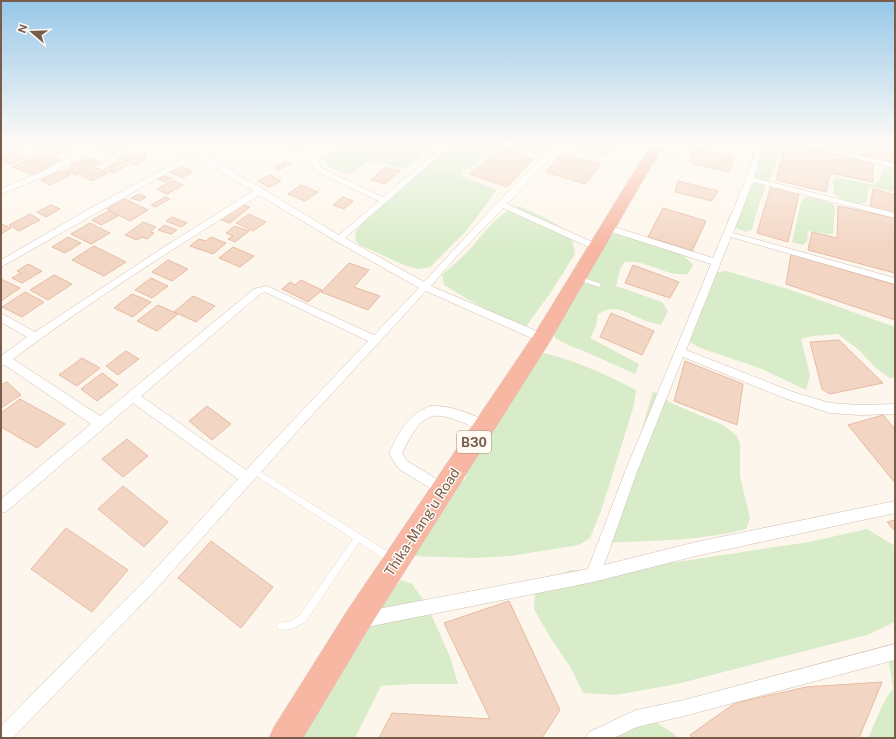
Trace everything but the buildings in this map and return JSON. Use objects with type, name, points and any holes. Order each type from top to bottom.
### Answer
[{"type":"highway","name":"Thika-Mang'u Road","points":[[285,738],[357,621],[542,338],[639,177]]},
{"type":"street","points":[[1,192],[35,177]]},
{"type":"street","points":[[1,264],[150,177]]},
{"type":"street","points":[[237,177],[425,287],[542,338]]},
{"type":"street","points":[[338,177],[384,200]]},
{"type":"street","points":[[339,238],[410,177]]},
{"type":"street","points":[[1,738],[154,581],[452,256],[527,177]]},
{"type":"street","points":[[593,575],[631,472],[750,179],[895,216]]},
{"type":"street","points":[[100,423],[3,360],[167,249],[259,191]]},
{"type":"street","points":[[501,204],[596,247]]},
{"type":"street","points":[[608,228],[716,262]]},
{"type":"street","points":[[728,234],[895,281]]},
{"type":"street","points":[[1,506],[248,297],[262,289],[266,289],[376,340]]},
{"type":"street","points":[[1,317],[35,337]]},
{"type":"street","points":[[681,352],[791,396],[830,408],[859,410],[895,409]]},
{"type":"street","points":[[132,396],[250,475]]},
{"type":"street","points":[[443,490],[403,465],[395,454],[402,438],[418,417],[433,410],[449,411],[485,426]]},
{"type":"street","points":[[357,621],[593,575],[711,546],[895,507]]},
{"type":"street","points":[[595,738],[636,719],[684,708],[895,652]]},
{"type":"lane","points":[[578,278],[600,285]]},
{"type":"lane","points":[[250,475],[396,562]]},
{"type":"lane","points":[[281,626],[292,625],[303,618],[358,538]]},
{"type":"green space","points":[[411,177],[465,177],[497,190],[466,231],[430,267],[418,269],[404,265],[360,245],[356,241],[355,233],[363,222]]},
{"type":"green space","points":[[748,177],[770,177],[762,196],[752,229],[746,232],[728,225],[727,221]]},
{"type":"green space","points":[[837,177],[874,185],[879,177],[895,177],[895,192],[869,187],[866,202],[862,203],[845,201],[834,194],[833,181]]},
{"type":"green space","points":[[814,197],[833,204],[835,209],[833,234],[808,231],[807,241],[803,245],[792,242],[801,202],[804,198]]},
{"type":"green space","points":[[518,206],[555,223],[568,233],[573,244],[575,254],[551,292],[525,328],[478,305],[444,285],[442,275],[469,251],[498,218],[504,213]]},
{"type":"green space","points":[[620,233],[683,255],[693,265],[688,274],[672,273],[641,263],[633,262],[625,262],[620,269],[616,286],[662,302],[668,311],[661,325],[614,309],[609,309],[598,314],[596,326],[590,338],[639,364],[635,374],[555,338],[552,329],[610,235]]},
{"type":"green space","points":[[726,271],[788,289],[895,327],[895,378],[889,378],[875,367],[860,351],[838,334],[813,336],[801,339],[810,375],[806,390],[762,369],[698,347],[683,338],[712,273]]},
{"type":"green space","points":[[539,352],[589,368],[636,390],[634,405],[602,508],[590,538],[579,545],[510,556],[476,558],[411,556],[450,493],[466,478],[468,466]]},
{"type":"green space","points":[[653,391],[671,403],[723,425],[736,435],[740,443],[740,476],[750,518],[746,529],[695,538],[609,543]]},
{"type":"green space","points":[[867,529],[895,546],[895,622],[867,635],[677,684],[616,695],[583,693],[571,668],[550,637],[534,609],[535,587],[570,570],[592,571],[677,562],[809,542]]},
{"type":"green space","points":[[401,580],[412,584],[427,605],[450,657],[458,684],[381,686],[355,738],[296,738],[387,597]]},
{"type":"green space","points":[[895,652],[895,738],[868,738],[885,700],[893,688],[888,657]]},
{"type":"green space","points":[[655,722],[673,733],[678,738],[603,738],[611,730]]}]
